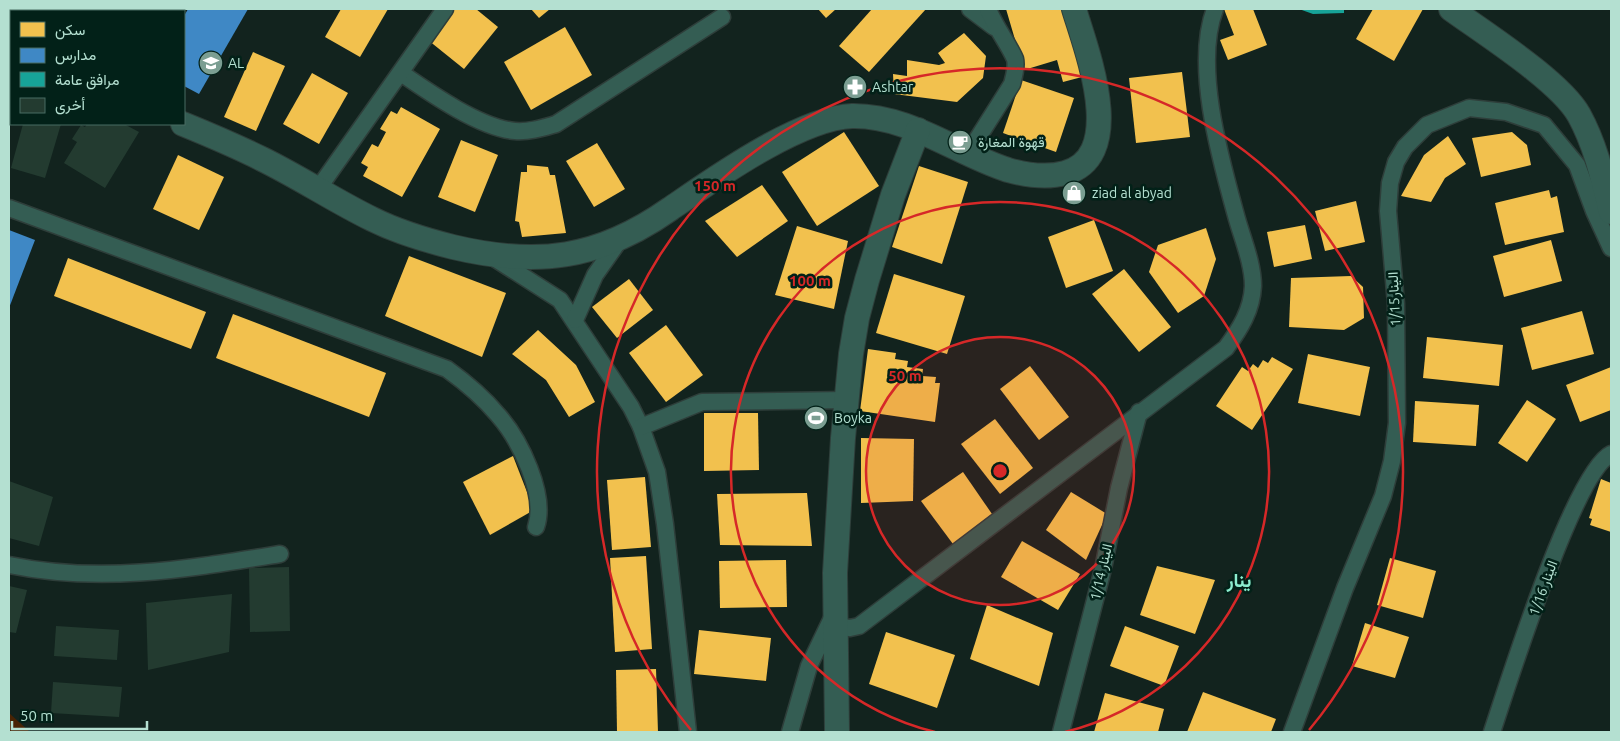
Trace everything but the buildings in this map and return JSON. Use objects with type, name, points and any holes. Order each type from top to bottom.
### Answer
[{"type":"main road","points":[[185,125],[261,159],[373,220],[418,238],[490,256],[553,258],[585,251],[621,238],[664,214],[736,165],[782,140],[825,121],[853,116],[884,121],[918,130],[1008,170],[1047,176],[1074,171],[1085,162],[1094,145],[1099,119],[1093,70],[1074,9]]},
{"type":"main road","points":[[1451,9],[1555,86],[1578,113],[1595,148],[1611,212]]},
{"type":"main road","points":[[837,732],[835,619],[838,510],[846,400],[857,318],[893,195],[918,130]]},
{"type":"street","points":[[318,189],[445,9]]},
{"type":"street","points":[[970,9],[995,27]]},
{"type":"street","points":[[969,152],[1012,84],[1015,72],[1015,61],[995,27],[988,9]]},
{"type":"street","points":[[790,732],[809,666],[835,619],[850,628],[859,626],[1138,412],[1226,348],[1246,316],[1253,286],[1247,254],[1222,162],[1210,97],[1207,54],[1215,9]]},
{"type":"street","points":[[401,73],[432,94],[492,126],[514,131],[533,131],[556,124],[722,17]]},
{"type":"street","name":"الينار1/15","points":[[1292,732],[1345,588],[1383,496],[1392,461],[1397,423],[1396,304],[1388,211],[1390,183],[1396,162],[1405,147],[1427,125],[1469,108],[1506,112],[1544,125],[1577,165],[1594,211],[1611,248]]},
{"type":"street","points":[[9,208],[447,369],[465,382],[494,410],[516,441],[538,493],[540,511],[536,527]]},
{"type":"street","points":[[575,320],[595,275],[621,238]]},
{"type":"street","points":[[490,256],[560,300],[631,407],[641,427],[657,472],[665,524],[688,732]]},
{"type":"street","points":[[641,427],[702,402],[846,400]]},
{"type":"street","name":"الينار 1/14","points":[[1061,732],[1103,569],[1119,488],[1138,412]]},
{"type":"street","name":"الينار 1/16","points":[[1492,732],[1570,516],[1587,481],[1606,457],[1611,454]]},
{"type":"street","points":[[9,565],[57,574],[115,575],[194,568],[280,554]]},
{"type":"shaded area","points":[[9,713],[30,732],[9,732]]},
{"type":"place","name":"AL","points":[[211,63]]},
{"type":"place","name":"Ashtar","points":[[855,87]]},
{"type":"place","name":"قهوة المغارة","points":[[960,142]]},
{"type":"place","name":"ziad al abyad","points":[[1074,193]]},
{"type":"place","name":"Boyka","points":[[816,418]]},
{"type":"district","name":"ينار","points":[[1239,580]]}]
